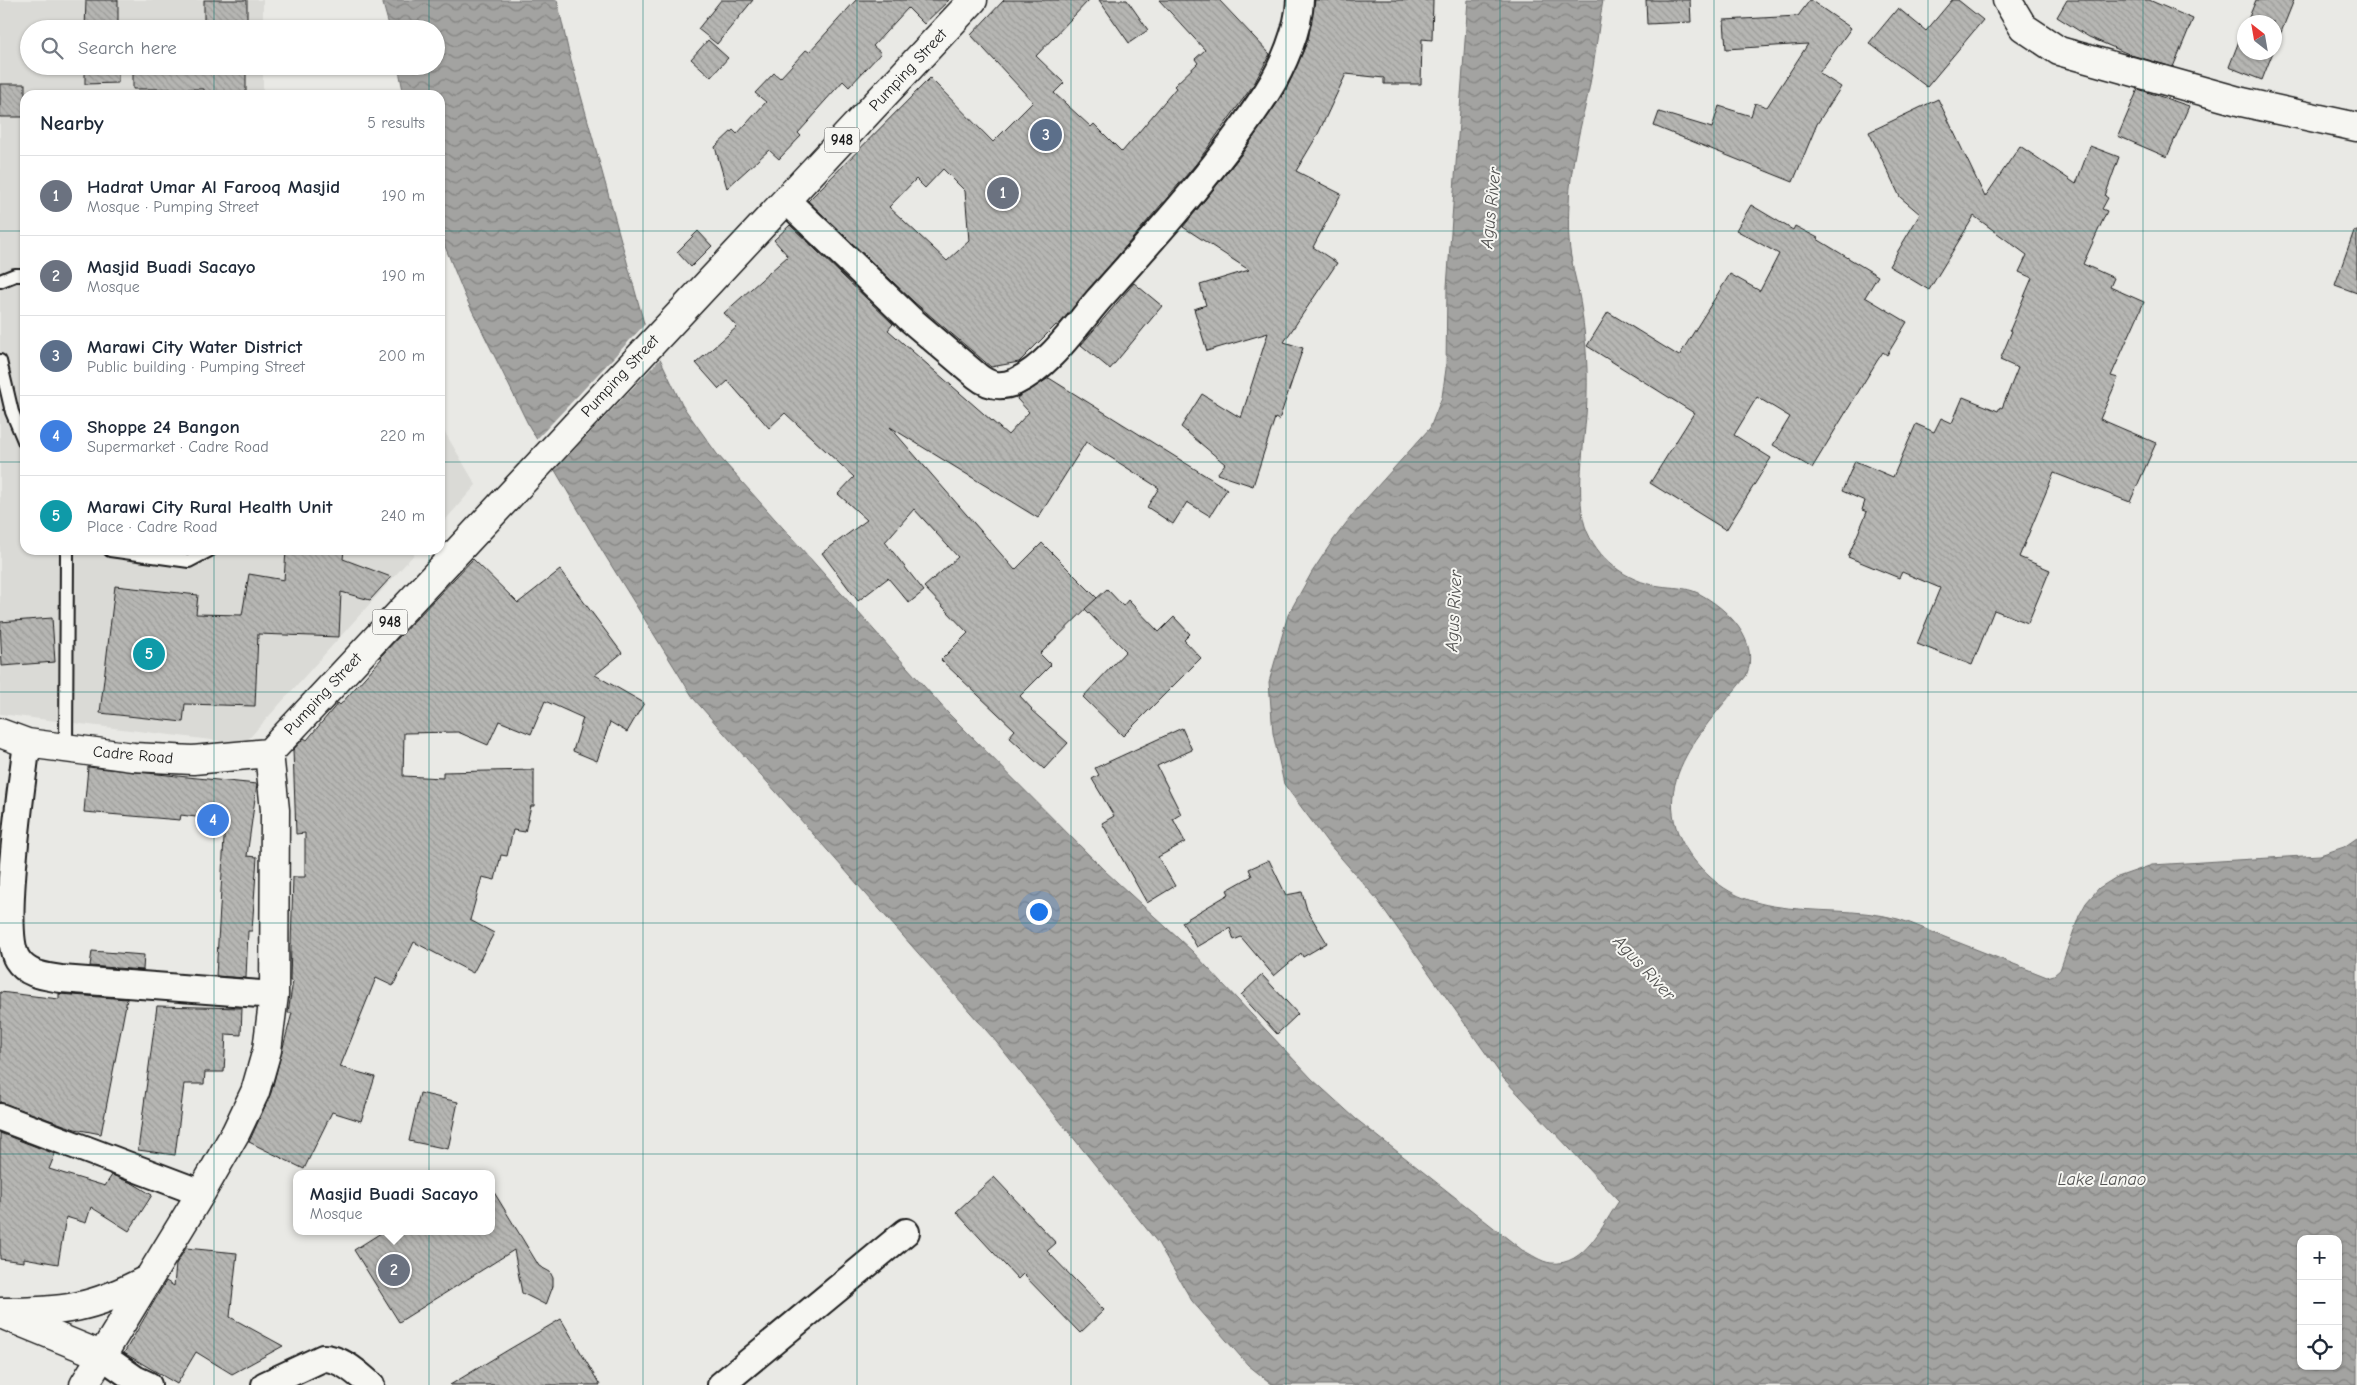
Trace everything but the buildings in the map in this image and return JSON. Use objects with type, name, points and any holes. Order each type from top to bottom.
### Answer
[{"type":"main road","name":"Pumping Street","points":[[269,753],[511,491],[973,0]]},
{"type":"main road","points":[[2007,2],[2023,27],[2040,40],[2074,56],[2242,102],[2357,127]]},
{"type":"main road","name":"Cadre Road","points":[[0,733],[27,743],[133,757],[193,760],[269,753]]},
{"type":"main road","points":[[84,1385],[201,1193],[236,1132],[255,1092],[267,1050],[274,995],[275,810],[269,753]]},
{"type":"main road","points":[[0,1313],[46,1312],[73,1309],[124,1292],[148,1279]]},
{"type":"main road","points":[[0,1313],[101,1355]]},
{"type":"street","points":[[786,200],[910,319],[977,376],[987,384],[1006,385],[1028,375],[1058,346],[1158,233],[1228,146],[1268,90],[1300,19],[1300,0]]},
{"type":"street","points":[[27,743],[15,836],[11,924],[12,947],[22,965],[37,975],[61,979],[274,995]]},
{"type":"street","points":[[0,1117],[201,1193]]},
{"type":"street","points":[[721,1385],[906,1232]]},
{"type":"street","points":[[101,1355],[134,1379],[148,1385]]},
{"type":"street","points":[[265,1385],[295,1377],[323,1358],[331,1358],[344,1364],[371,1385]]},
{"type":"lane","points":[[0,281],[20,275]]},
{"type":"lane","points":[[0,361],[12,412],[20,431]]},
{"type":"lane","points":[[66,748],[67,555]]},
{"type":"lane","points":[[146,555],[190,561],[201,555]]},
{"type":"shaded area","points":[[0,0],[263,0],[263,20],[20,20],[20,75],[263,75],[263,90],[20,90],[20,555],[414,555],[244,744],[0,714]]},
{"type":"shaded area","points":[[445,432],[476,485],[445,520]]},
{"type":"water","name":"Lake Lanao","points":[[382,0],[557,0],[568,49],[645,327],[682,405],[717,454],[948,713],[1105,871],[1192,951],[1312,1079],[1356,1119],[1522,1250],[1540,1260],[1551,1263],[1563,1262],[1574,1258],[1583,1251],[1592,1242],[1619,1201],[1504,1079],[1376,898],[1328,843],[1284,784],[1273,733],[1269,682],[1288,615],[1312,572],[1357,509],[1430,428],[1442,397],[1446,369],[1447,287],[1468,0],[1603,0],[1591,78],[1574,160],[1569,211],[1570,248],[1582,312],[1587,359],[1586,409],[1581,478],[1582,512],[1585,526],[1590,538],[1605,558],[1624,574],[1647,584],[1693,591],[1720,607],[1738,627],[1745,638],[1749,650],[1746,676],[1696,739],[1683,762],[1675,785],[1673,809],[1678,834],[1694,860],[1711,878],[1729,891],[1749,900],[1773,906],[1867,913],[1898,919],[2047,977],[2054,975],[2060,970],[2079,916],[2086,903],[2099,888],[2115,878],[2152,865],[2320,855],[2344,847],[2357,838],[2357,1385],[1273,1385],[1248,1365],[1192,1301],[1158,1243],[993,1038],[694,699],[603,552],[529,426],[465,296],[445,246],[445,90],[403,90],[400,75],[445,75],[445,20],[388,20]]},
{"type":"pier","points":[[646,323],[662,357],[553,472],[535,441]]},
{"type":"place","name":"Marawi City Water District","points":[[1046,135]]},
{"type":"place","name":"Hadrat Umar Al Farooq Masjid","points":[[1003,193]]},
{"type":"place","name":"Marawi City Rural Health Unit","points":[[149,654]]},
{"type":"place","name":"Shoppe 24 Bangon","points":[[213,820]]},
{"type":"place","name":"Masjid Buadi Sacayo","points":[[394,1270]]},
{"type":"water label","name":"Agus River","points":[[1491,208]]},
{"type":"water label","name":"Agus River","points":[[1454,611]]},
{"type":"water label","name":"Agus River","points":[[1644,968]]}]
